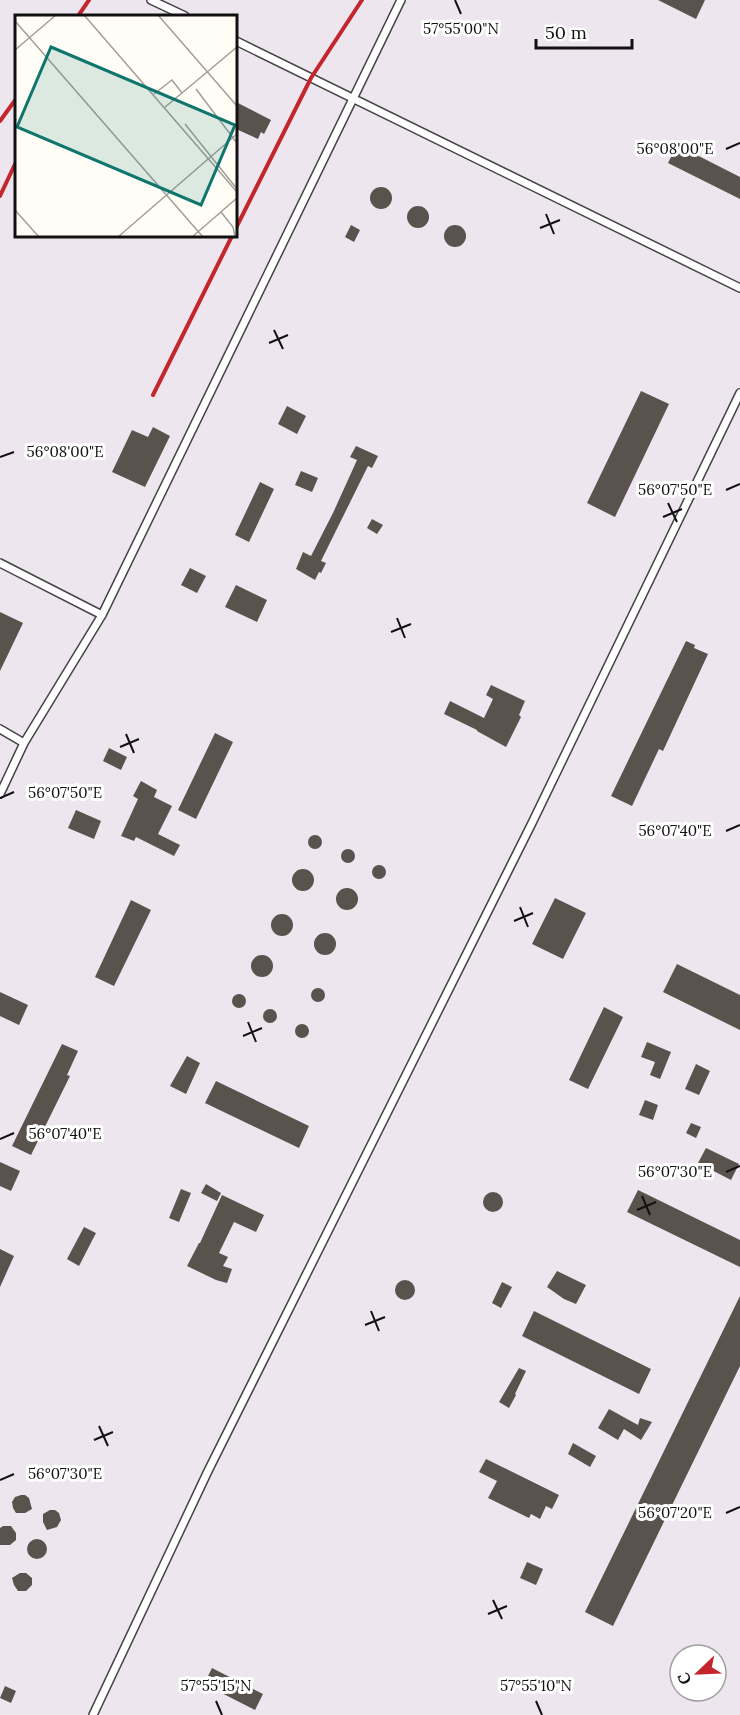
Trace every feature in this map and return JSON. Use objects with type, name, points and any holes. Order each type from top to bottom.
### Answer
[{"type":"lane","points":[[151,0],[183,15]]},
{"type":"lane","points":[[0,794],[24,743],[102,615],[400,0]]},
{"type":"lane","points":[[237,42],[740,288]]},
{"type":"lane","points":[[93,1715],[208,1471],[532,823],[740,393]]},
{"type":"lane","points":[[0,563],[102,615]]},
{"type":"lane","points":[[0,729],[24,743]]},
{"type":"shaded area","points":[[0,0],[740,0],[740,1715],[0,1715]]},
{"type":"building","points":[[658,0],[705,0],[696,19]]},
{"type":"building","points":[[237,103],[271,120],[264,134],[261,132],[258,139],[237,129]]},
{"type":"building","points":[[677,145],[740,177],[740,199],[668,163]]},
{"type":"building","points":[[381,187],[389,190],[392,198],[389,206],[381,209],[373,206],[370,198],[373,190]]},
{"type":"building","points":[[418,206],[426,209],[429,217],[426,225],[418,228],[410,225],[407,217],[410,209]]},
{"type":"building","points":[[351,225],[360,230],[354,242],[345,237]]},
{"type":"building","points":[[455,225],[463,228],[466,236],[463,244],[455,247],[447,244],[444,236],[447,228]]},
{"type":"building","points":[[641,391],[669,404],[615,517],[587,503]]},
{"type":"building","points":[[287,406],[306,416],[297,434],[278,424]]},
{"type":"building","points":[[153,427],[170,436],[145,487],[112,472],[132,430],[148,437]]},
{"type":"building","points":[[356,446],[378,456],[372,468],[368,466],[321,561],[326,563],[315,580],[296,569],[303,552],[311,556],[333,513],[357,460],[350,457]]},
{"type":"building","points":[[301,471],[318,478],[312,492],[295,485]]},
{"type":"building","points":[[260,482],[274,489],[249,542],[235,535]]},
{"type":"building","points":[[372,519],[383,525],[377,534],[367,528]]},
{"type":"building","points":[[190,568],[206,576],[197,593],[181,585]]},
{"type":"building","points":[[236,585],[267,600],[257,622],[225,607]]},
{"type":"building","points":[[0,612],[23,623],[0,671]]},
{"type":"building","points":[[686,641],[695,645],[694,648],[708,654],[663,751],[659,749],[632,806],[611,796]]},
{"type":"building","points":[[491,685],[525,701],[519,715],[521,717],[506,747],[444,714],[450,701],[484,718],[493,699],[486,695]]},
{"type":"building","points":[[215,733],[233,742],[196,819],[178,810]]},
{"type":"building","points":[[109,748],[127,757],[121,770],[103,761]]},
{"type":"building","points":[[141,781],[157,790],[154,797],[172,806],[158,834],[180,845],[174,856],[136,837],[134,841],[121,836],[138,799],[133,796]]},
{"type":"building","points":[[76,810],[101,821],[94,839],[68,828]]},
{"type":"building","points":[[312,835],[318,835],[322,842],[318,849],[312,849],[308,845],[308,839]]},
{"type":"building","points":[[345,849],[351,849],[355,856],[351,863],[345,863],[341,859],[341,853]]},
{"type":"building","points":[[376,865],[382,865],[386,872],[382,879],[376,879],[372,875],[372,869]]},
{"type":"building","points":[[303,869],[311,872],[314,880],[311,888],[303,891],[295,888],[292,880],[295,872]]},
{"type":"building","points":[[347,888],[355,891],[358,899],[355,907],[347,910],[339,907],[336,899],[339,891]]},
{"type":"building","points":[[555,898],[586,913],[563,959],[532,944]]},
{"type":"building","points":[[131,900],[151,910],[114,986],[95,977]]},
{"type":"building","points":[[282,914],[290,917],[293,925],[290,933],[282,936],[274,933],[271,925],[274,917]]},
{"type":"building","points":[[325,933],[333,936],[336,944],[333,952],[325,955],[317,952],[314,944],[317,936]]},
{"type":"building","points":[[262,955],[270,958],[273,966],[270,974],[262,977],[254,974],[251,966],[254,958]]},
{"type":"building","points":[[677,964],[740,995],[740,1030],[663,992]]},
{"type":"building","points":[[315,988],[321,988],[325,995],[321,1002],[315,1002],[311,998],[311,992]]},
{"type":"building","points":[[0,992],[28,1005],[19,1025],[0,1016]]},
{"type":"building","points":[[236,994],[242,994],[246,1001],[242,1008],[236,1008],[232,1004],[232,998]]},
{"type":"building","points":[[604,1007],[623,1017],[588,1089],[569,1080]]},
{"type":"building","points":[[267,1009],[273,1009],[277,1016],[273,1023],[267,1023],[263,1019],[263,1013]]},
{"type":"building","points":[[299,1024],[305,1024],[309,1031],[305,1038],[299,1038],[295,1034],[295,1028]]},
{"type":"building","points":[[647,1042],[671,1052],[660,1079],[650,1075],[655,1062],[641,1057]]},
{"type":"building","points":[[62,1044],[78,1051],[67,1075],[70,1076],[31,1155],[12,1146]]},
{"type":"building","points":[[187,1056],[200,1063],[186,1094],[170,1086]]},
{"type":"building","points":[[696,1064],[710,1071],[699,1095],[685,1089]]},
{"type":"building","points":[[216,1081],[309,1126],[299,1148],[205,1103]]},
{"type":"building","points":[[645,1100],[658,1105],[653,1120],[639,1115]]},
{"type":"building","points":[[691,1123],[701,1127],[696,1138],[686,1133]]},
{"type":"building","points":[[706,1148],[739,1164],[731,1180],[698,1163]]},
{"type":"building","points":[[0,1162],[20,1171],[11,1191],[0,1186]]},
{"type":"building","points":[[206,1184],[221,1193],[217,1201],[201,1193]]},
{"type":"building","points":[[181,1189],[191,1193],[179,1222],[169,1218]]},
{"type":"building","points":[[638,1190],[740,1240],[740,1267],[627,1212]]},
{"type":"building","points":[[493,1192],[500,1195],[503,1202],[500,1209],[493,1212],[486,1209],[483,1202],[486,1195]]},
{"type":"building","points":[[222,1195],[264,1215],[256,1232],[234,1222],[219,1253],[228,1257],[223,1266],[232,1269],[227,1283],[187,1266]]},
{"type":"building","points":[[84,1227],[96,1233],[79,1266],[67,1259]]},
{"type":"building","points":[[0,1249],[14,1256],[0,1287]]},
{"type":"building","points":[[557,1271],[586,1285],[576,1304],[547,1287]]},
{"type":"building","points":[[405,1280],[412,1283],[415,1290],[412,1297],[405,1300],[398,1297],[395,1290],[398,1283]]},
{"type":"building","points":[[502,1282],[512,1287],[501,1308],[492,1303]]},
{"type":"building","points":[[740,1296],[740,1366],[613,1626],[585,1612]]},
{"type":"building","points":[[534,1311],[651,1369],[639,1394],[522,1336]]},
{"type":"building","points":[[519,1368],[526,1371],[509,1408],[499,1402]]},
{"type":"building","points":[[609,1409],[638,1425],[640,1418],[652,1422],[641,1440],[624,1429],[618,1440],[598,1428]]},
{"type":"building","points":[[573,1443],[596,1456],[590,1467],[568,1454]]},
{"type":"building","points":[[486,1459],[559,1495],[552,1509],[546,1506],[540,1519],[531,1514],[529,1518],[488,1498],[497,1481],[479,1472]]},
{"type":"building","points":[[21,1495],[29,1498],[32,1509],[25,1513],[16,1513],[12,1502],[15,1497]]},
{"type":"building","points":[[50,1510],[59,1513],[61,1520],[57,1527],[47,1530],[43,1522],[43,1514]]},
{"type":"building","points":[[11,1526],[16,1533],[16,1540],[10,1545],[0,1545],[0,1528]]},
{"type":"building","points":[[37,1539],[44,1542],[47,1549],[44,1556],[37,1559],[30,1556],[27,1549],[30,1542]]},
{"type":"building","points":[[527,1562],[543,1569],[536,1585],[520,1578]]},
{"type":"building","points":[[20,1573],[26,1573],[32,1578],[32,1585],[26,1591],[18,1591],[14,1585],[12,1578]]},
{"type":"building","points":[[212,1668],[263,1694],[255,1710],[204,1684]]},
{"type":"building","points":[[5,1686],[16,1691],[11,1703],[0,1698]]},
{"type":"railway","points":[[79,15],[89,0]]},
{"type":"railway","points":[[237,226],[311,78],[362,0]]},
{"type":"railway","points":[[0,121],[15,100]]},
{"type":"railway","points":[[0,196],[15,164]]},
{"type":"railway","points":[[153,395],[232,237]]}]
